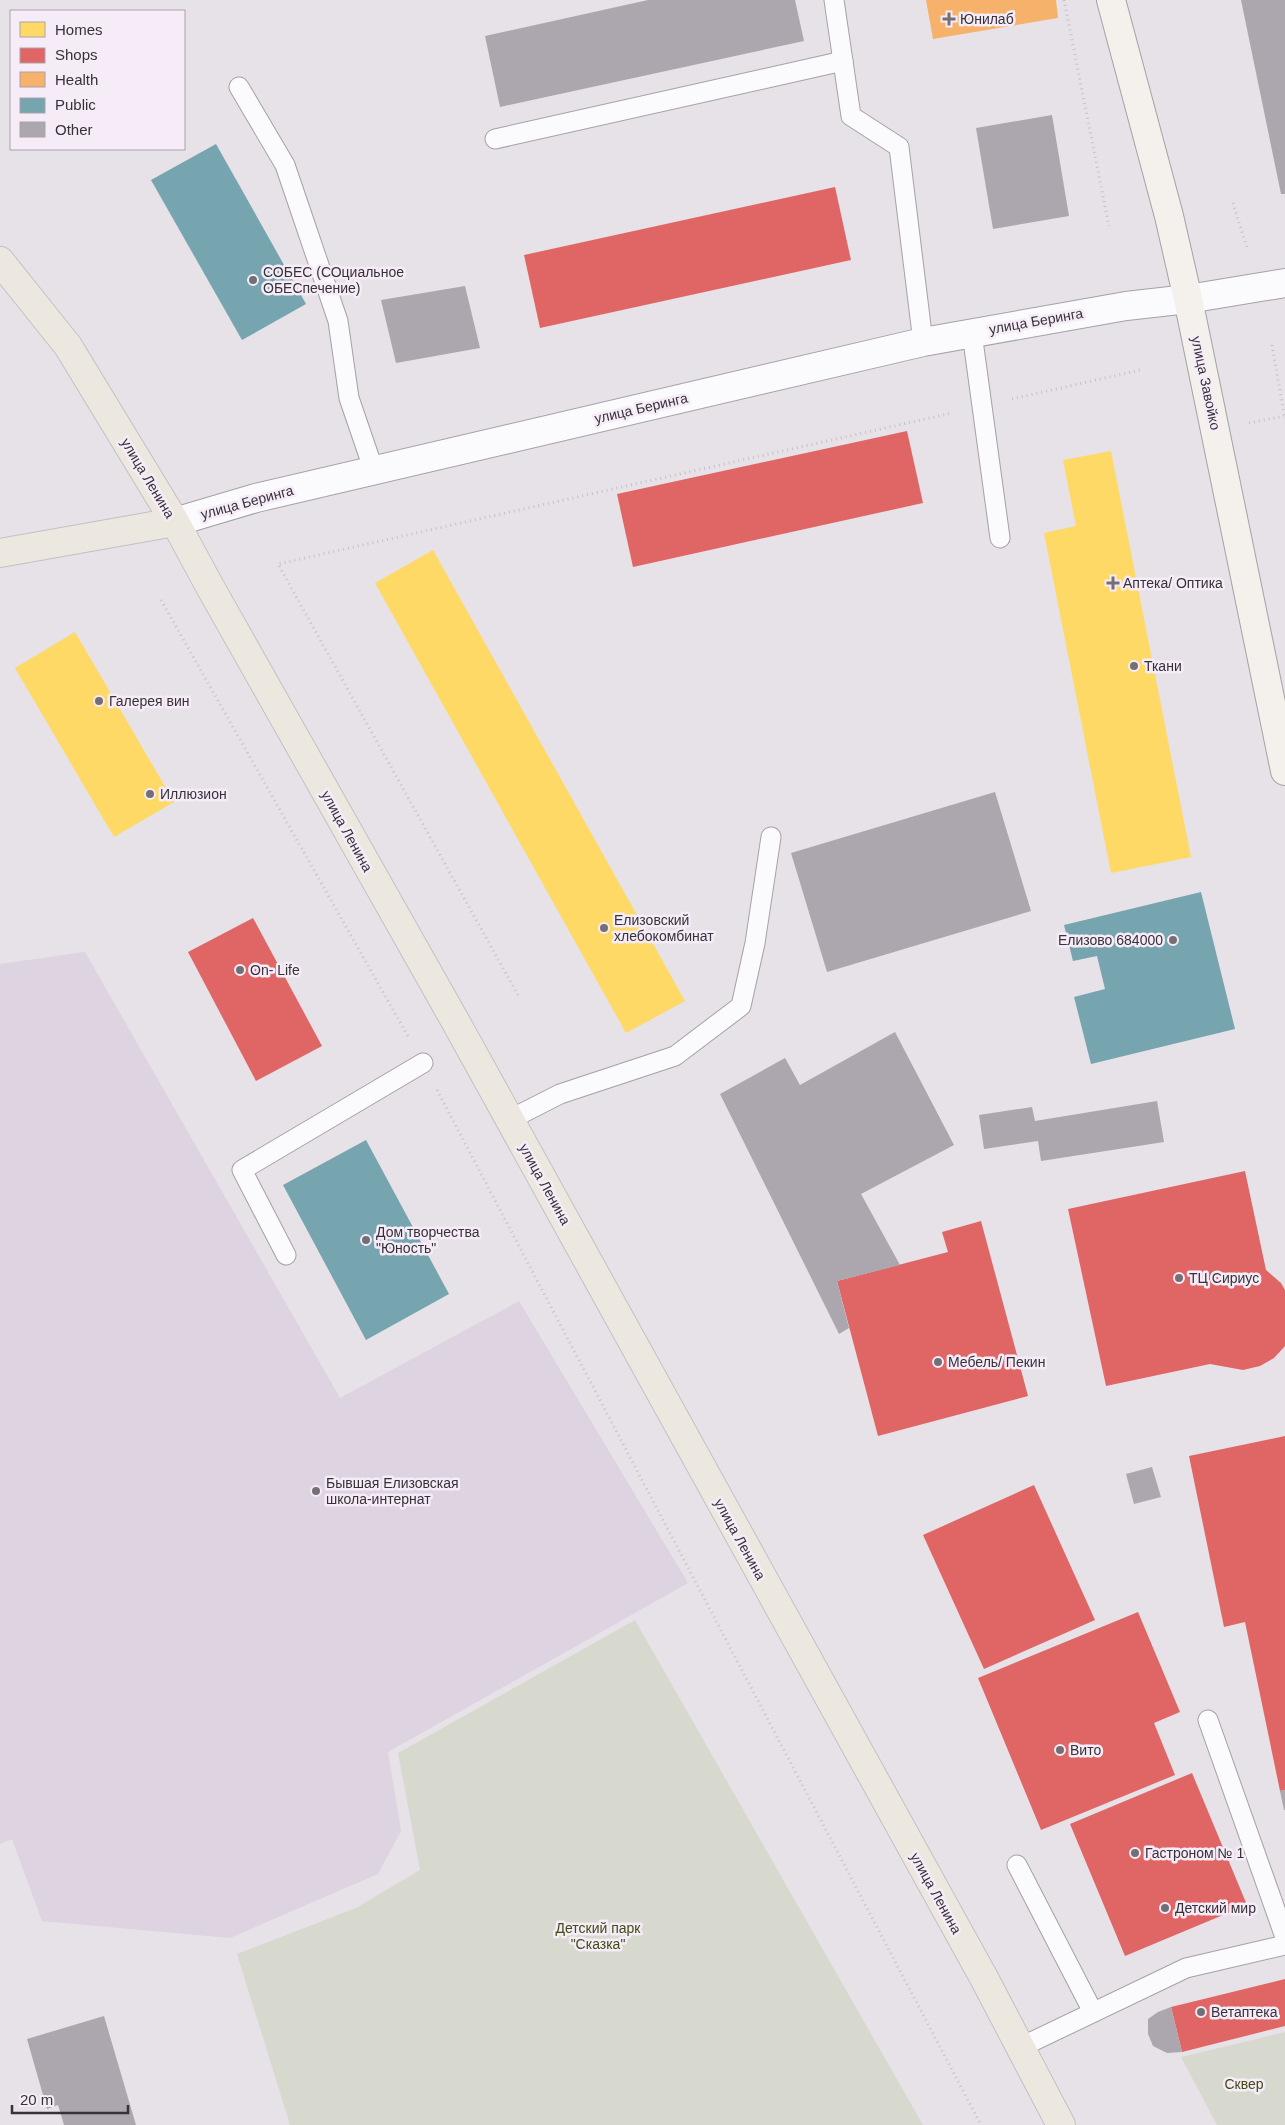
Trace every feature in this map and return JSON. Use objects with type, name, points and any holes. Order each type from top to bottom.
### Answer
[{"type":"main road","name":"улица Завойко","points":[[1111,0],[1169,216],[1188,299],[1285,770]]},
{"type":"main road","name":"улица Ленина","points":[[0,261],[68,346],[175,522],[509,1120],[1021,2047],[1061,2125]]},
{"type":"main road","name":"улица Беринга","points":[[0,552],[175,522]]},
{"type":"street","name":"улица Беринга","points":[[175,522],[256,498],[923,342],[1126,306],[1188,299],[1285,283]]},
{"type":"lane","points":[[834,0],[851,116],[899,147],[923,342]]},
{"type":"lane","points":[[495,139],[843,61]]},
{"type":"lane","points":[[239,87],[285,165],[338,321],[349,398],[374,471]]},
{"type":"lane","points":[[972,333],[1000,538]]},
{"type":"lane","points":[[509,1120],[560,1094],[675,1056],[741,1006],[755,943],[771,837]]},
{"type":"lane","points":[[286,1255],[242,1170],[423,1063]]},
{"type":"lane","points":[[1208,1720],[1285,1938]]},
{"type":"lane","points":[[1017,1865],[1093,2012]]},
{"type":"lane","points":[[1021,2047],[1186,1968],[1285,1945]]},
{"type":"path","points":[[1064,0],[1109,226]]},
{"type":"path","points":[[1233,203],[1247,248]]},
{"type":"path","points":[[1272,345],[1285,419]]},
{"type":"path","points":[[518,995],[278,564],[1140,370]]},
{"type":"path","points":[[161,600],[423,1063],[981,2125]]},
{"type":"shaded area","name":"Бывшая Елизовская школа-интернат","points":[[85,952],[340,1398],[519,1301],[688,1583],[388,1752],[401,1831],[378,1874],[230,1938],[42,1921],[12,1839],[0,1844],[0,964]]},
{"type":"green space","name":"Детский парк \"Сказка\"","points":[[635,1620],[923,2125],[290,2125],[237,1954],[356,1908],[420,1870],[398,1753]]},
{"type":"green space","name":"Сквер","points":[[1285,2032],[1285,2125],[1217,2125],[1181,2057]]},
{"type":"building: Homes","points":[[1111,451],[1191,857],[1111,873],[1044,533],[1076,526],[1063,460]]},
{"type":"building: Homes","points":[[433,550],[685,1001],[626,1033],[375,583]]},
{"type":"building: Homes","points":[[75,632],[174,802],[114,837],[15,668]]},
{"type":"building: Shops","points":[[835,187],[851,260],[540,328],[524,255]]},
{"type":"building: Shops","points":[[907,431],[923,503],[633,567],[617,494]]},
{"type":"building: Shops","points":[[253,918],[322,1046],[256,1081],[188,952]]},
{"type":"building: Shops","name":"ТЦ Сириус","points":[[1245,1171],[1266,1270],[1281,1283],[1285,1290],[1285,1346],[1274,1358],[1260,1366],[1243,1370],[1210,1364],[1106,1386],[1068,1209]]},
{"type":"building: Shops","name":"Мебель/ Пекин","points":[[981,1221],[1028,1396],[878,1436],[837,1281],[948,1252],[942,1232]]},
{"type":"building: Shops","points":[[1285,1436],[1285,1790],[1280,1791],[1245,1622],[1224,1627],[1189,1456]]},
{"type":"building: Shops","points":[[1034,1485],[1095,1620],[984,1669],[923,1535]]},
{"type":"building: Shops","points":[[1138,1612],[1180,1712],[1154,1723],[1175,1775],[1041,1830],[978,1678]]},
{"type":"building: Shops","points":[[1192,1773],[1247,1905],[1125,1956],[1070,1824]]},
{"type":"building: Shops","points":[[1285,1979],[1285,2026],[1182,2052],[1171,2007]]},
{"type":"building: Health","points":[[926,0],[1056,0],[1058,18],[933,39]]},
{"type":"building: Public","points":[[216,144],[306,304],[242,340],[151,180]]},
{"type":"building: Public","points":[[1201,892],[1235,1029],[1091,1064],[1074,997],[1105,989],[1097,956],[1073,961],[1064,925]]},
{"type":"building: Public","name":"Дом творчества \"Юность\"","points":[[366,1140],[449,1294],[366,1340],[283,1185]]},
{"type":"building: Other","points":[[648,0],[795,0],[804,41],[500,107],[485,36]]},
{"type":"building: Other","points":[[1241,0],[1285,0],[1285,194],[1281,194]]},
{"type":"building: Other","points":[[1052,115],[1069,216],[993,229],[976,128]]},
{"type":"building: Other","points":[[465,286],[480,348],[396,363],[381,300]]},
{"type":"building: Other","points":[[995,792],[1031,911],[827,972],[791,853]]},
{"type":"building: Other","points":[[895,1032],[954,1145],[861,1194],[900,1265],[837,1281],[849,1328],[839,1334],[720,1094],[785,1058],[800,1085]]},
{"type":"building: Other","points":[[1157,1101],[1164,1142],[1041,1161],[1038,1141],[984,1149],[979,1115],[1032,1107],[1035,1121]]},
{"type":"building: Other","points":[[1152,1467],[1161,1497],[1134,1504],[1126,1474]]},
{"type":"building: Other","points":[[1285,1790],[1285,1810],[1284,1810],[1280,1791]]},
{"type":"building: Other","points":[[1171,2007],[1182,2052],[1167,2053],[1153,2046],[1148,2034],[1148,2019],[1158,2012]]},
{"type":"building: Other","points":[[104,2016],[136,2125],[64,2125],[58,2105],[47,2109],[27,2039]]},
{"type":"place","name":"Юнилаб","points":[[949,19]]},
{"type":"place","name":"СОБЕС (СОциальное ОБЕСпечение)","points":[[253,280]]},
{"type":"place","name":"Аптека/ Оптика","points":[[1113,583]]},
{"type":"place","name":"Ткани","points":[[1134,666]]},
{"type":"place","name":"Галерея вин","points":[[99,701]]},
{"type":"place","name":"Иллюзион","points":[[150,794]]},
{"type":"place","name":"Елизовский хлебокомбинат","points":[[604,928]]},
{"type":"place","name":"Елизово 684000","points":[[1173,940]]},
{"type":"place","name":"On- Life","points":[[240,970]]},
{"type":"place","name":"Дом творчества \"Юность\"","points":[[366,1240]]},
{"type":"place","name":"ТЦ Сириус","points":[[1179,1278]]},
{"type":"place","name":"Мебель/ Пекин","points":[[938,1362]]},
{"type":"place","name":"Бывшая Елизовская школа-интернат","points":[[316,1491]]},
{"type":"place","name":"Вито","points":[[1060,1750]]},
{"type":"place","name":"Гастроном № 1","points":[[1135,1853]]},
{"type":"place","name":"Детский мир","points":[[1165,1908]]},
{"type":"place","name":"Ветаптека","points":[[1201,2012]]}]
